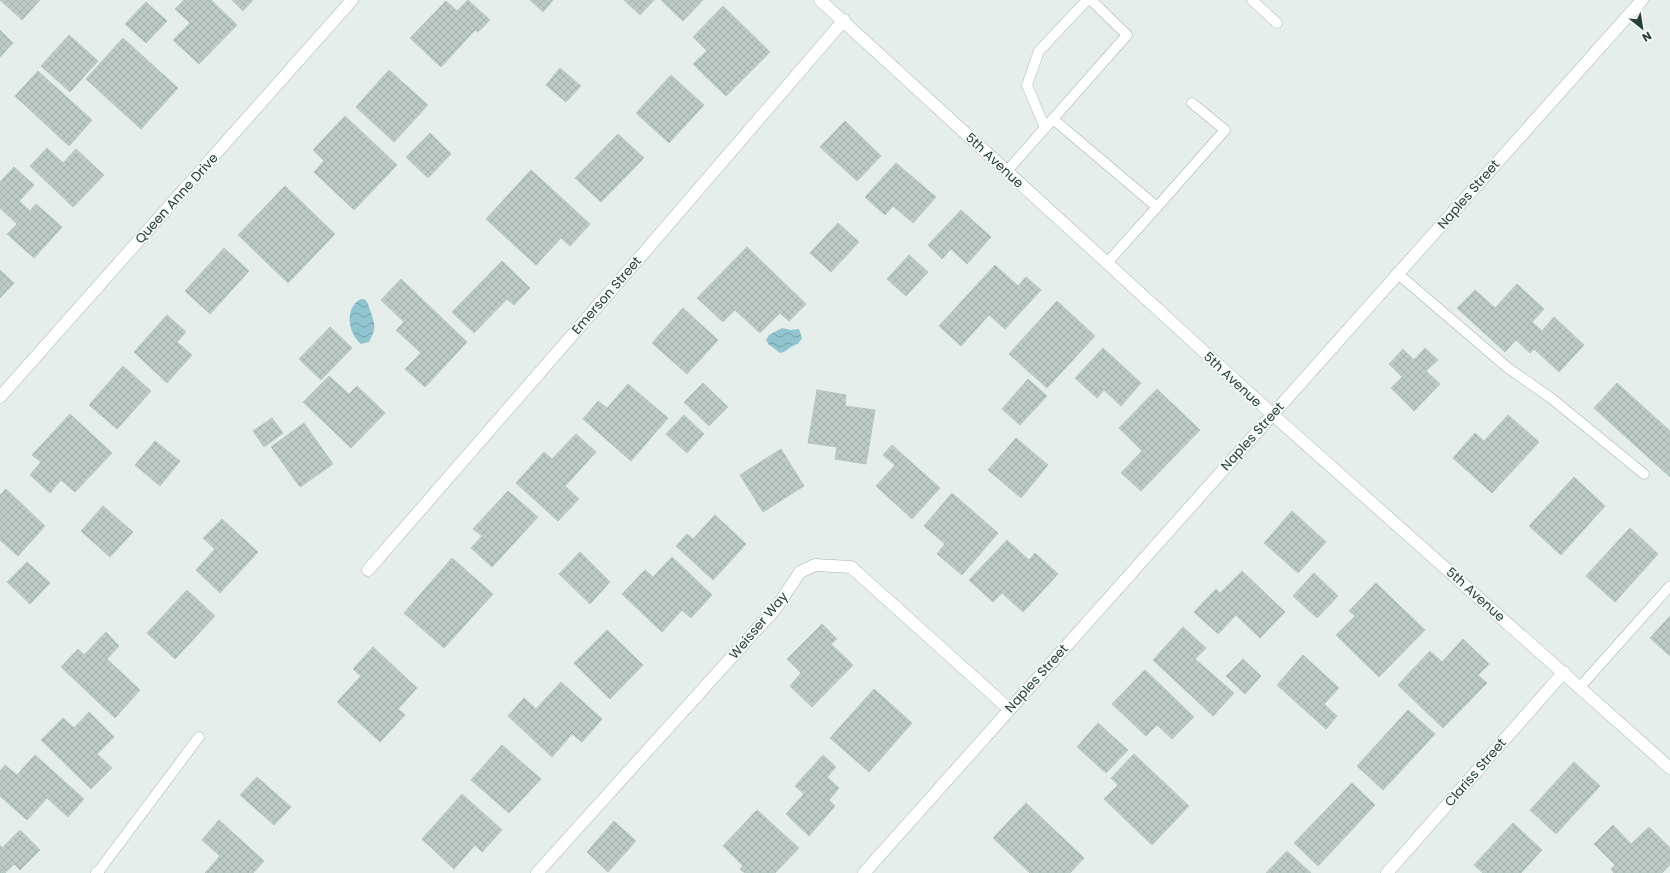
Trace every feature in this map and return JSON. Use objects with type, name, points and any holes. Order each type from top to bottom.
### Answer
[{"type":"street","name":"Queen Anne Drive","points":[[0,397],[352,0]]},
{"type":"street","name":"5th Avenue","points":[[820,0],[844,20],[1272,414],[1564,672],[1670,768]]},
{"type":"street","name":"Naples Street","points":[[864,873],[1637,2]]},
{"type":"street","name":"Emerson Street","points":[[368,570],[844,20]]},
{"type":"street","name":"Weisser Way","points":[[537,873],[776,608],[800,572],[815,565],[851,567],[1009,709]]},
{"type":"street","name":"Clariss Street","points":[[1387,873],[1564,672]]},
{"type":"lane","points":[[1045,128],[1027,85],[1039,51],[1087,0]]},
{"type":"lane","points":[[1007,171],[1127,35],[1091,0]]},
{"type":"lane","points":[[1252,0],[1277,23]]},
{"type":"lane","points":[[1107,263],[1224,130],[1192,103]]},
{"type":"lane","points":[[1054,119],[1157,207]]},
{"type":"lane","points":[[1397,273],[1508,368],[1551,398],[1644,474]]},
{"type":"lane","points":[[1580,687],[1670,586]]},
{"type":"lane","points":[[97,872],[199,737]]},
{"type":"water","points":[[361,299],[364,299],[368,303],[373,319],[374,329],[369,342],[361,344],[353,334],[350,314],[352,308]]},
{"type":"water","points":[[782,328],[791,330],[799,329],[802,338],[798,344],[780,353],[769,345],[766,340],[769,335]]},
{"type":"building","points":[[0,0],[40,0],[22,20]]},
{"type":"building","points":[[184,0],[211,0],[237,25],[199,64],[173,40],[190,23],[175,9]]},
{"type":"building","points":[[232,0],[253,0],[243,11]]},
{"type":"building","points":[[468,0],[490,20],[478,32],[475,30],[441,67],[410,38],[446,1],[457,11]]},
{"type":"building","points":[[530,0],[553,0],[543,12]]},
{"type":"building","points":[[624,0],[654,0],[640,15]]},
{"type":"building","points":[[661,0],[703,0],[683,21]]},
{"type":"building","points":[[146,2],[167,21],[146,43],[125,24]]},
{"type":"building","points":[[723,6],[770,52],[726,96],[693,64],[707,51],[693,37]]},
{"type":"building","points":[[0,30],[13,43],[0,57]]},
{"type":"building","points":[[69,35],[98,61],[70,92],[41,66]]},
{"type":"building","points":[[123,38],[178,88],[141,129],[86,79]]},
{"type":"building","points":[[560,68],[581,86],[566,102],[546,85]]},
{"type":"building","points":[[389,70],[428,105],[394,142],[356,107]]},
{"type":"building","points":[[38,71],[92,120],[69,146],[15,96]]},
{"type":"building","points":[[671,75],[704,105],[669,143],[636,113]]},
{"type":"building","points":[[345,116],[397,165],[354,210],[314,172],[324,161],[313,150]]},
{"type":"building","points":[[845,121],[881,156],[857,181],[820,147]]},
{"type":"building","points":[[430,133],[451,154],[428,178],[406,157]]},
{"type":"building","points":[[618,134],[644,158],[601,202],[575,178]]},
{"type":"building","points":[[47,148],[63,163],[76,149],[104,175],[73,207],[30,166]]},
{"type":"building","points":[[896,163],[936,197],[913,223],[893,206],[885,215],[865,197]]},
{"type":"building","points":[[14,167],[34,185],[19,201],[30,211],[36,204],[62,227],[34,258],[7,234],[17,224],[0,208],[0,182]]},
{"type":"building","points":[[531,170],[590,224],[570,246],[561,238],[536,265],[486,219]]},
{"type":"building","points":[[285,186],[335,234],[288,283],[238,235]]},
{"type":"building","points":[[961,210],[991,237],[967,264],[951,249],[942,259],[928,245]]},
{"type":"building","points":[[838,223],[859,242],[831,272],[810,253]]},
{"type":"building","points":[[747,247],[806,304],[789,321],[780,313],[760,333],[735,310],[723,322],[697,298]]},
{"type":"building","points":[[224,248],[249,271],[210,314],[185,291]]},
{"type":"building","points":[[909,255],[928,272],[906,296],[887,279]]},
{"type":"building","points":[[502,261],[530,288],[514,305],[507,299],[474,333],[452,312]]},
{"type":"building","points":[[995,265],[1018,286],[1026,277],[1041,290],[1005,329],[989,315],[961,346],[939,326]]},
{"type":"building","points":[[0,270],[14,283],[0,298]]},
{"type":"building","points":[[401,279],[467,342],[425,387],[405,369],[421,353],[396,330],[404,322],[381,300]]},
{"type":"building","points":[[1517,284],[1544,309],[1532,322],[1542,331],[1554,317],[1584,345],[1559,372],[1534,349],[1530,353],[1516,340],[1505,352],[1457,308],[1475,290],[1495,308]]},
{"type":"building","points":[[1057,301],[1095,336],[1047,388],[1009,354]]},
{"type":"building","points":[[683,308],[718,340],[687,374],[652,343]]},
{"type":"building","points":[[167,315],[186,332],[177,342],[192,355],[167,383],[134,352]]},
{"type":"building","points":[[330,327],[352,348],[321,380],[299,359]]},
{"type":"building","points":[[1103,348],[1141,383],[1121,406],[1104,390],[1097,398],[1075,378]]},
{"type":"building","points":[[1425,348],[1438,360],[1426,371],[1440,384],[1414,411],[1391,388],[1402,377],[1389,364],[1403,349],[1414,360]]},
{"type":"building","points":[[123,366],[151,391],[117,429],[89,405]]},
{"type":"building","points":[[329,376],[349,394],[357,386],[385,413],[351,448],[303,402]]},
{"type":"building","points":[[1028,379],[1047,396],[1020,425],[1002,409]]},
{"type":"building","points":[[703,383],[728,407],[709,426],[684,402]]},
{"type":"building","points":[[1617,383],[1670,431],[1670,477],[1594,408]]},
{"type":"building","points":[[628,384],[668,418],[631,461],[583,419],[598,401],[607,408]]},
{"type":"building","points":[[1157,389],[1200,430],[1141,491],[1121,473],[1142,451],[1119,428]]},
{"type":"building","points":[[817,390],[846,395],[845,406],[875,410],[866,464],[835,459],[837,447],[808,443]]},
{"type":"building","points":[[70,414],[112,453],[75,492],[61,480],[50,493],[30,475],[41,462],[32,455]]},
{"type":"building","points":[[684,415],[704,434],[687,453],[666,434]]},
{"type":"building","points":[[1508,415],[1539,442],[1492,493],[1453,458],[1475,433],[1484,441]]},
{"type":"building","points":[[272,418],[283,433],[264,447],[253,431]]},
{"type":"building","points":[[304,423],[333,464],[300,487],[271,447]]},
{"type":"building","points":[[576,434],[596,452],[565,486],[579,499],[558,521],[516,483],[544,452],[552,459]]},
{"type":"building","points":[[1016,438],[1048,465],[1021,498],[988,470]]},
{"type":"building","points":[[155,441],[180,461],[160,486],[135,465]]},
{"type":"building","points":[[892,445],[940,488],[912,519],[876,486],[895,465],[883,455]]},
{"type":"building","points":[[781,449],[804,486],[763,512],[740,475]]},
{"type":"building","points":[[1574,477],[1605,506],[1561,555],[1529,526]]},
{"type":"building","points":[[6,489],[45,526],[18,556],[0,540],[0,495]]},
{"type":"building","points":[[508,491],[538,517],[492,567],[471,548],[482,536],[473,529]]},
{"type":"building","points":[[952,493],[998,533],[962,575],[937,554],[945,544],[924,526]]},
{"type":"building","points":[[103,506],[133,532],[110,557],[81,531]]},
{"type":"building","points":[[1292,511],[1326,542],[1298,573],[1264,543]]},
{"type":"building","points":[[715,515],[746,544],[713,580],[676,546],[687,534],[693,539]]},
{"type":"building","points":[[222,519],[258,552],[220,593],[196,570],[215,549],[203,538]]},
{"type":"building","points":[[1630,528],[1658,554],[1615,602],[1586,576]]},
{"type":"building","points":[[1007,540],[1029,560],[1035,553],[1058,574],[1023,612],[1002,593],[993,602],[969,580]]},
{"type":"building","points":[[580,552],[610,582],[590,604],[559,574]]},
{"type":"building","points":[[672,557],[712,595],[691,618],[682,610],[662,632],[622,594],[645,570],[653,577]]},
{"type":"building","points":[[452,558],[493,594],[444,648],[404,613]]},
{"type":"building","points":[[27,562],[50,583],[30,604],[7,582]]},
{"type":"building","points":[[1242,571],[1285,612],[1260,638],[1236,615],[1218,634],[1194,612],[1216,589],[1220,593]]},
{"type":"building","points":[[1314,573],[1338,596],[1317,618],[1293,596]]},
{"type":"building","points":[[1376,583],[1425,630],[1379,677],[1336,635],[1355,616],[1349,611]]},
{"type":"building","points":[[187,590],[215,616],[175,659],[147,633]]},
{"type":"building","points":[[1670,616],[1670,656],[1650,638]]},
{"type":"building","points":[[822,624],[837,639],[831,644],[853,665],[812,707],[790,686],[801,673],[787,659]]},
{"type":"building","points":[[1183,627],[1206,648],[1195,659],[1234,693],[1213,716],[1153,660]]},
{"type":"building","points":[[607,630],[643,665],[610,699],[574,663]]},
{"type":"building","points":[[106,632],[119,646],[107,659],[140,690],[115,718],[61,667],[78,649],[84,655]]},
{"type":"building","points":[[1463,639],[1489,664],[1478,675],[1487,683],[1443,728],[1398,685],[1430,651],[1442,662]]},
{"type":"building","points":[[373,647],[417,688],[398,709],[405,715],[380,742],[337,702],[361,676],[353,669]]},
{"type":"building","points":[[1303,655],[1339,688],[1324,704],[1337,716],[1326,729],[1277,685]]},
{"type":"building","points":[[1243,659],[1261,676],[1245,694],[1226,676]]},
{"type":"building","points":[[1145,670],[1194,717],[1172,739],[1157,725],[1146,736],[1112,704]]},
{"type":"building","points":[[561,682],[602,719],[582,742],[572,734],[552,757],[508,716],[524,698],[536,709]]},
{"type":"building","points":[[874,689],[912,723],[869,772],[830,738]]},
{"type":"building","points":[[1408,710],[1435,734],[1383,790],[1357,766]]},
{"type":"building","points":[[89,712],[114,737],[97,754],[112,768],[91,789],[41,740],[63,718],[74,728]]},
{"type":"building","points":[[1098,723],[1128,750],[1106,773],[1077,747]]},
{"type":"building","points":[[502,745],[541,779],[509,813],[471,780]]},
{"type":"building","points":[[1134,754],[1189,806],[1152,845],[1104,799],[1118,785],[1111,778]]},
{"type":"building","points":[[35,755],[84,799],[68,817],[47,798],[27,820],[0,796],[0,771],[5,765],[17,775]]},
{"type":"building","points":[[823,755],[836,767],[827,777],[839,788],[829,800],[835,806],[809,836],[786,814],[804,794],[795,786]]},
{"type":"building","points":[[1574,762],[1600,786],[1556,834],[1530,810]]},
{"type":"building","points":[[257,777],[291,807],[274,825],[240,795]]},
{"type":"building","points":[[1352,783],[1375,805],[1318,866],[1294,843]]},
{"type":"building","points":[[462,794],[502,830],[482,852],[475,845],[454,869],[422,839]]},
{"type":"building","points":[[1026,803],[1084,858],[1070,873],[1030,873],[993,838]]},
{"type":"building","points":[[757,810],[799,848],[775,873],[745,873],[740,869],[743,866],[723,846]]},
{"type":"building","points":[[219,820],[264,861],[253,873],[205,873],[220,856],[202,840]]},
{"type":"building","points":[[614,821],[636,841],[608,872],[587,852]]},
{"type":"building","points":[[1513,823],[1542,850],[1521,873],[1483,873],[1474,865]]},
{"type":"building","points":[[1613,825],[1631,844],[1649,827],[1670,848],[1670,865],[1662,873],[1614,873],[1611,869],[1615,865],[1594,844]]},
{"type":"building","points":[[20,830],[40,850],[20,870],[14,864],[5,873],[0,873],[0,845],[2,848]]},
{"type":"building","points":[[1287,851],[1311,873],[1266,873]]}]
